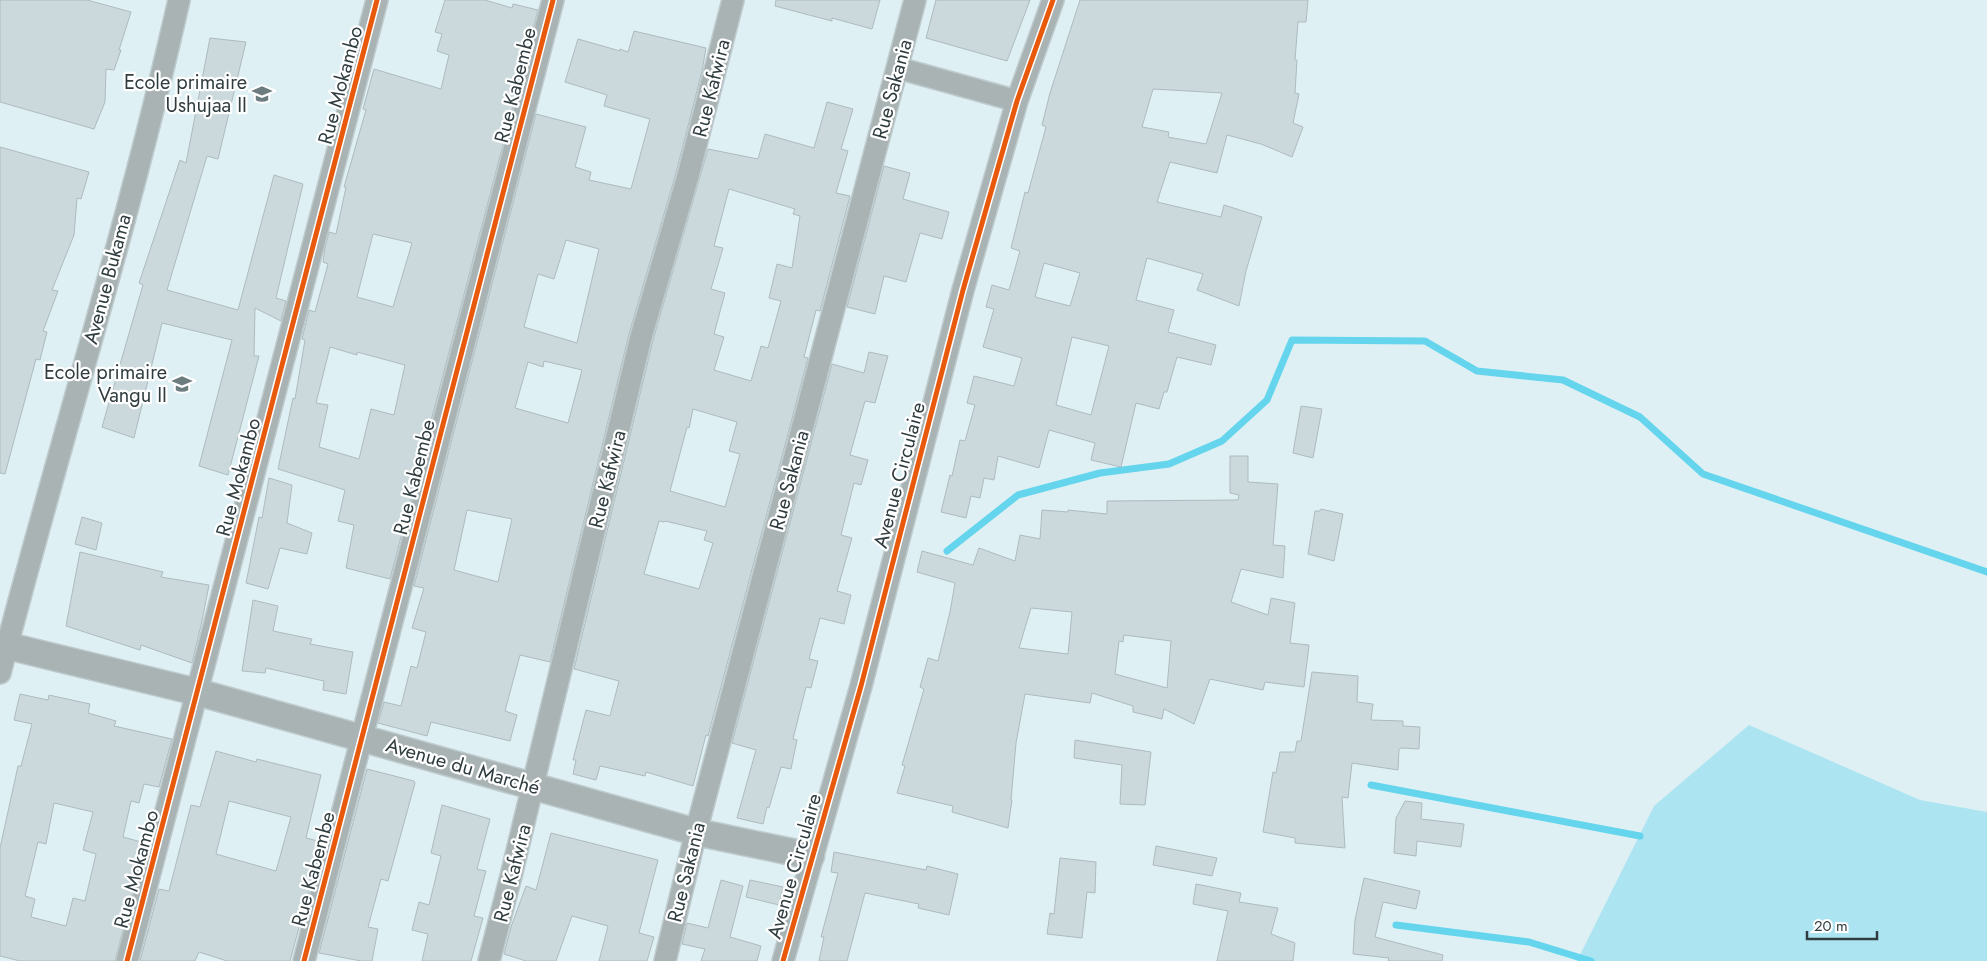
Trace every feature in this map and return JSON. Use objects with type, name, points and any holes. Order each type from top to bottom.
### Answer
[{"type":"street","name":"Avenue Bukama","points":[[0,673],[4,645],[114,256],[165,60],[178,0]]},
{"type":"street","name":"Rue Mokambo","points":[[127,961],[377,0]]},
{"type":"street","name":"Rue Kabembe","points":[[304,961],[553,0]]},
{"type":"street","name":"Rue Kafwira","points":[[489,961],[641,337],[688,176],[733,0]]},
{"type":"street","name":"Rue Sakania","points":[[665,961],[696,832],[915,0]]},
{"type":"street","name":"Avenue Circulaire","points":[[783,961],[811,856],[861,686],[963,290],[1017,101],[1053,0]]},
{"type":"street","points":[[898,68],[1017,101]]},
{"type":"street","name":"Avenue du Marché","points":[[4,645],[197,692],[696,832],[811,856]]},
{"type":"shaded area","points":[[1749,725],[1920,800],[1987,812],[1987,961],[1577,961],[1654,806]]},
{"type":"building","points":[[0,0],[87,0],[131,12],[114,70],[106,69],[105,102],[94,129],[0,102]]},
{"type":"building","points":[[445,0],[485,0],[512,8],[513,4],[538,10],[390,579],[346,568],[354,525],[338,521],[345,490],[278,469],[293,398],[295,399],[305,340],[302,339],[309,310],[315,312],[328,264],[323,262],[329,232],[336,234],[346,187],[344,187],[366,110],[363,109],[374,69],[441,89],[449,55],[437,51],[442,34],[435,32]],"holes":[[[373,234],[412,243],[393,307],[357,297]],[[330,347],[405,365],[394,415],[371,409],[359,459],[319,447],[328,405],[316,403]]]},
{"type":"building","points":[[776,0],[880,0],[872,29],[775,6]]},
{"type":"building","points":[[936,0],[1030,0],[1007,61],[926,38]]},
{"type":"building","points":[[1080,0],[1308,0],[1306,22],[1298,22],[1295,60],[1297,60],[1295,93],[1299,94],[1293,123],[1303,127],[1292,157],[1261,144],[1227,135],[1217,173],[1170,162],[1157,202],[1221,217],[1224,205],[1262,217],[1246,271],[1239,306],[1197,290],[1203,274],[1147,258],[1136,300],[1174,310],[1168,332],[1216,345],[1211,365],[1177,357],[1167,392],[1164,392],[1159,409],[1136,403],[1121,467],[1091,460],[1095,443],[1049,430],[1039,468],[998,456],[994,480],[984,478],[980,498],[971,496],[966,518],[941,512],[960,440],[965,441],[975,405],[967,403],[974,376],[1014,386],[1022,358],[983,347],[994,309],[986,307],[992,285],[1009,290],[1020,251],[1011,248],[1025,192],[1028,193],[1046,127],[1042,125],[1050,93]],"holes":[[[1153,89],[1222,93],[1206,144],[1168,137],[1169,132],[1142,127]],[[1044,263],[1080,273],[1070,306],[1035,297]],[[1072,337],[1109,346],[1091,415],[1056,405]]]},
{"type":"building","points":[[634,31],[706,48],[676,173],[629,334],[550,662],[520,655],[505,711],[517,715],[510,741],[431,722],[427,736],[378,723],[384,702],[401,706],[411,666],[417,668],[426,632],[412,628],[424,588],[414,586],[536,114],[586,127],[575,167],[591,172],[589,180],[631,189],[650,119],[604,106],[607,95],[565,82],[578,39],[628,52]],"holes":[[[566,240],[599,249],[577,343],[524,327],[538,274],[554,279]],[[544,361],[582,370],[568,423],[515,408],[528,362],[543,367]],[[467,510],[512,519],[498,582],[454,570]]]},
{"type":"building","points":[[210,38],[246,42],[218,159],[207,156],[167,290],[238,310],[274,175],[303,184],[276,298],[286,301],[281,321],[255,308],[254,356],[259,356],[228,475],[199,466],[232,340],[162,323],[134,438],[102,427],[143,285],[139,283],[180,160],[186,163]]},
{"type":"building","points":[[827,102],[853,109],[841,149],[848,151],[836,193],[850,196],[820,311],[816,310],[804,357],[808,358],[708,736],[706,735],[693,786],[646,772],[645,776],[600,766],[596,780],[573,774],[576,760],[573,760],[586,710],[610,716],[619,681],[574,669],[653,340],[708,149],[758,159],[765,134],[814,148]],"holes":[[[729,189],[795,209],[793,214],[800,216],[792,268],[777,264],[769,298],[781,301],[768,348],[761,346],[751,381],[714,370],[724,337],[714,334],[725,293],[711,289],[723,248],[714,246]],[[693,409],[737,422],[729,451],[740,454],[725,507],[670,491],[687,427],[689,428]],[[659,521],[707,531],[704,540],[713,543],[699,589],[644,574]]]},
{"type":"building","points":[[0,147],[89,172],[81,199],[77,198],[74,235],[52,290],[58,291],[43,331],[47,332],[40,360],[36,359],[5,474],[0,473]]},
{"type":"building","points":[[884,166],[910,173],[903,199],[949,212],[942,239],[920,233],[906,282],[884,276],[875,314],[847,307]]},
{"type":"building","points":[[869,352],[888,356],[875,403],[865,401],[850,455],[868,460],[861,485],[854,483],[841,535],[852,538],[837,591],[851,595],[844,624],[820,618],[809,659],[818,661],[811,688],[806,687],[793,739],[797,740],[791,769],[781,767],[763,824],[737,818],[756,750],[732,743],[832,364],[864,373]]},
{"type":"building","points":[[1301,406],[1322,409],[1313,458],[1293,453]]},
{"type":"building","points":[[1230,456],[1248,456],[1248,482],[1278,484],[1273,545],[1285,546],[1283,578],[1241,569],[1231,602],[1268,615],[1271,598],[1295,603],[1290,643],[1309,645],[1304,687],[1265,682],[1263,690],[1210,679],[1194,724],[1164,709],[1162,719],[1133,712],[1133,706],[1092,693],[1090,703],[1025,694],[1016,743],[1008,828],[952,812],[953,806],[897,793],[905,766],[902,765],[924,689],[920,687],[928,658],[938,661],[955,583],[917,572],[922,551],[973,565],[979,548],[1015,561],[1020,535],[1040,539],[1042,510],[1068,512],[1068,510],[1107,514],[1107,501],[1238,500],[1239,495],[1230,493]],"holes":[[[1031,608],[1072,612],[1068,654],[1019,648]],[[1124,635],[1171,641],[1167,688],[1115,674],[1119,641],[1123,642]]]},
{"type":"building","points":[[269,478],[292,485],[287,523],[312,533],[307,554],[280,548],[268,589],[246,583],[259,517],[262,518]]},
{"type":"building","points":[[1321,509],[1343,514],[1334,561],[1308,554],[1315,511],[1320,511]]},
{"type":"building","points":[[82,517],[102,523],[96,550],[75,544]]},
{"type":"building","points":[[80,552],[163,572],[161,577],[209,585],[192,663],[141,645],[140,650],[66,626]]},
{"type":"building","points":[[253,600],[278,606],[273,631],[312,639],[310,644],[353,652],[346,694],[323,690],[324,681],[266,668],[265,673],[242,671]]},
{"type":"building","points":[[1312,672],[1358,676],[1357,702],[1373,704],[1371,720],[1403,721],[1403,726],[1420,727],[1419,749],[1401,748],[1399,750],[1398,770],[1352,763],[1348,798],[1342,797],[1345,848],[1295,843],[1295,838],[1263,832],[1273,772],[1276,773],[1280,752],[1295,752],[1297,741],[1301,741]]},
{"type":"building","points":[[20,694],[48,700],[49,695],[90,704],[88,713],[116,721],[114,726],[172,739],[159,787],[144,784],[139,803],[131,801],[123,837],[145,843],[115,961],[20,961],[0,956],[0,848],[18,766],[21,766],[32,724],[14,720]],"holes":[[[54,803],[93,812],[83,850],[96,854],[85,901],[73,898],[66,926],[31,917],[35,899],[25,896],[38,842],[46,844]]]},
{"type":"building","points":[[1075,740],[1151,752],[1145,805],[1120,804],[1122,765],[1074,758]]},
{"type":"building","points":[[216,751],[256,762],[257,759],[321,775],[306,838],[322,842],[290,961],[227,961],[199,952],[195,961],[140,961],[159,889],[169,891],[191,805],[200,807]],"holes":[[[229,801],[291,817],[276,871],[216,854]]]},
{"type":"building","points":[[367,769],[414,781],[415,783],[388,881],[381,879],[368,927],[378,929],[372,961],[361,961],[319,953]]},
{"type":"building","points":[[1405,801],[1422,803],[1421,819],[1464,824],[1461,847],[1417,841],[1416,856],[1394,853],[1396,818]]},
{"type":"building","points":[[442,805],[490,819],[477,869],[486,871],[474,916],[483,918],[471,961],[422,961],[428,934],[412,930],[419,902],[429,905],[441,856],[431,853]]},
{"type":"building","points":[[551,833],[658,860],[639,933],[654,937],[647,961],[599,961],[608,926],[572,916],[556,961],[526,961],[504,954],[511,927],[526,886],[536,890]]},
{"type":"building","points":[[1156,846],[1217,858],[1212,876],[1153,865]]},
{"type":"building","points":[[834,852],[926,870],[927,866],[958,874],[949,915],[918,908],[919,904],[865,893],[847,961],[819,961],[824,937],[821,937],[838,873],[831,872]]},
{"type":"building","points":[[1060,858],[1096,862],[1095,893],[1087,892],[1082,938],[1047,934],[1050,913],[1054,914]]},
{"type":"building","points":[[1364,878],[1420,891],[1416,909],[1383,902],[1375,937],[1443,955],[1442,961],[1388,961],[1389,958],[1353,954],[1355,920]]},
{"type":"building","points":[[721,880],[743,886],[730,937],[761,946],[757,961],[701,961],[705,949],[682,944],[687,923],[708,928]]},
{"type":"building","points":[[750,880],[783,887],[779,905],[746,897]]},
{"type":"building","points":[[1196,884],[1241,893],[1239,902],[1278,908],[1271,934],[1295,943],[1293,961],[1217,961],[1228,911],[1193,904]]},
{"type":"waterway","points":[[947,551],[1018,495],[1100,473],[1169,464],[1222,441],[1267,400],[1292,340],[1425,341],[1477,371],[1563,380],[1640,417],[1703,474],[1987,572]]},
{"type":"waterway","points":[[1371,785],[1640,836]]},
{"type":"waterway","points":[[1396,925],[1529,942],[1591,961]]},
{"type":"cycle path","points":[[127,961],[377,0]]},
{"type":"cycle path","points":[[304,961],[553,0]]},
{"type":"cycle path","points":[[783,961],[861,686],[963,290],[1017,101],[1053,0]]},
{"type":"place","name":"Ecole primaire Ushujaa II","points":[[262,94]]},
{"type":"place","name":"Ecole primaire Vangu II","points":[[182,384]]}]
